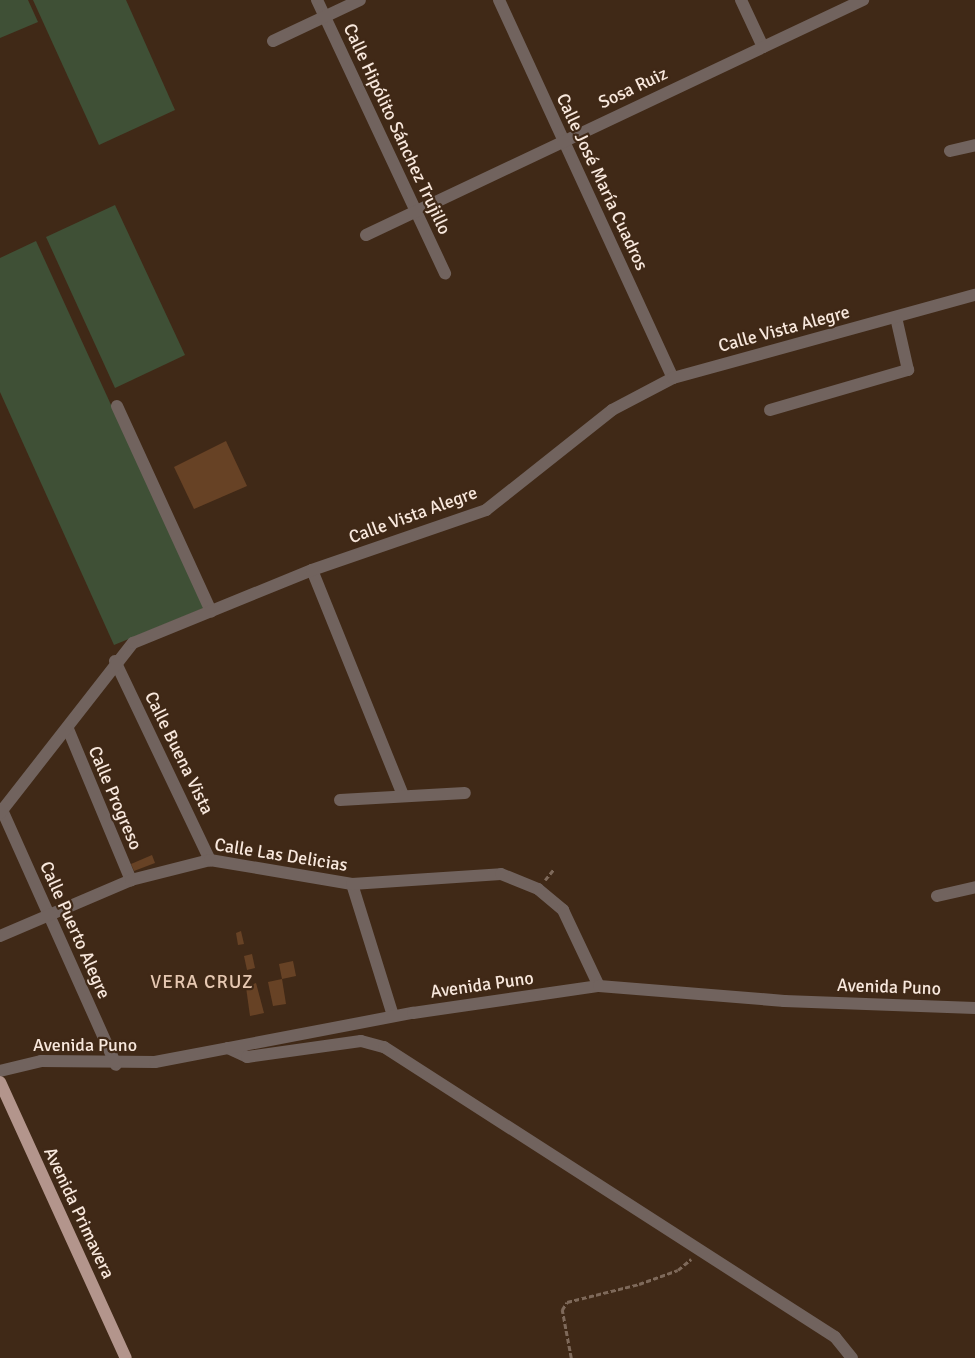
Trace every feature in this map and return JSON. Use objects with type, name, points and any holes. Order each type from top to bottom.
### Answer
[{"type":"main road","name":"Avenida Primavera","points":[[0,1082],[126,1358]]},
{"type":"street","name":"Calle Hipólito Sánchez Trujillo","points":[[317,0],[445,273]]},
{"type":"street","points":[[274,41],[360,0]]},
{"type":"street","name":"Calle José María Cuadros","points":[[499,0],[673,378]]},
{"type":"street","points":[[741,0],[763,47]]},
{"type":"street","name":"Sosa Ruiz","points":[[366,235],[563,139],[863,0]]},
{"type":"street","points":[[950,151],[975,145]]},
{"type":"street","name":"Calle Vista Alegre","points":[[1,812],[68,729],[115,661],[133,643],[312,570],[486,510],[612,410],[673,378],[975,295]]},
{"type":"street","points":[[770,410],[908,370],[896,316]]},
{"type":"street","points":[[117,406],[211,611]]},
{"type":"street","points":[[312,570],[402,793]]},
{"type":"street","name":"Calle Buena Vista","points":[[115,661],[210,860]]},
{"type":"street","name":"Calle Progreso","points":[[68,729],[131,880]]},
{"type":"street","points":[[340,800],[402,793],[465,793]]},
{"type":"street","name":"Calle Puerto Alegre","points":[[1,812],[116,1065]]},
{"type":"street","name":"Calle Las Delicias","points":[[0,936],[131,880],[210,860],[352,884],[484,873],[501,874],[538,889],[563,910],[599,986]]},
{"type":"street","points":[[352,884],[393,1016]]},
{"type":"street","points":[[937,896],[975,886]]},
{"type":"street","name":"Avenida Puno","points":[[0,1071],[41,1061],[116,1065],[228,1048],[393,1016],[599,986],[784,1001],[975,1008]]},
{"type":"street","points":[[228,1048],[247,1057],[361,1041],[384,1047],[699,1252],[835,1337],[852,1358]]},
{"type":"path","points":[[571,1358],[562,1310],[567,1302],[678,1270],[699,1252]]},
{"type":"green space","points":[[0,0],[28,0],[38,22],[0,38]]},
{"type":"green space","points":[[33,0],[126,0],[175,110],[99,145]]},
{"type":"green space","points":[[115,205],[185,355],[115,388],[46,237]]},
{"type":"green space","points":[[36,241],[204,608],[114,645],[0,392],[0,258]]},
{"type":"building","points":[[226,441],[247,486],[194,509],[174,467]]},
{"type":"building","points":[[152,855],[155,863],[134,871],[131,864]]},
{"type":"building","points":[[241,931],[244,944],[238,945],[236,933]]},
{"type":"building","points":[[252,954],[255,968],[247,970],[244,956]]},
{"type":"building","points":[[293,961],[296,976],[282,979],[279,964]]},
{"type":"building","points":[[282,979],[286,1004],[273,1006],[268,982]]},
{"type":"building","points":[[256,983],[264,1013],[250,1016],[246,987]]},
{"type":"district","name":"VERA CRUZ","points":[[202,983]]}]
